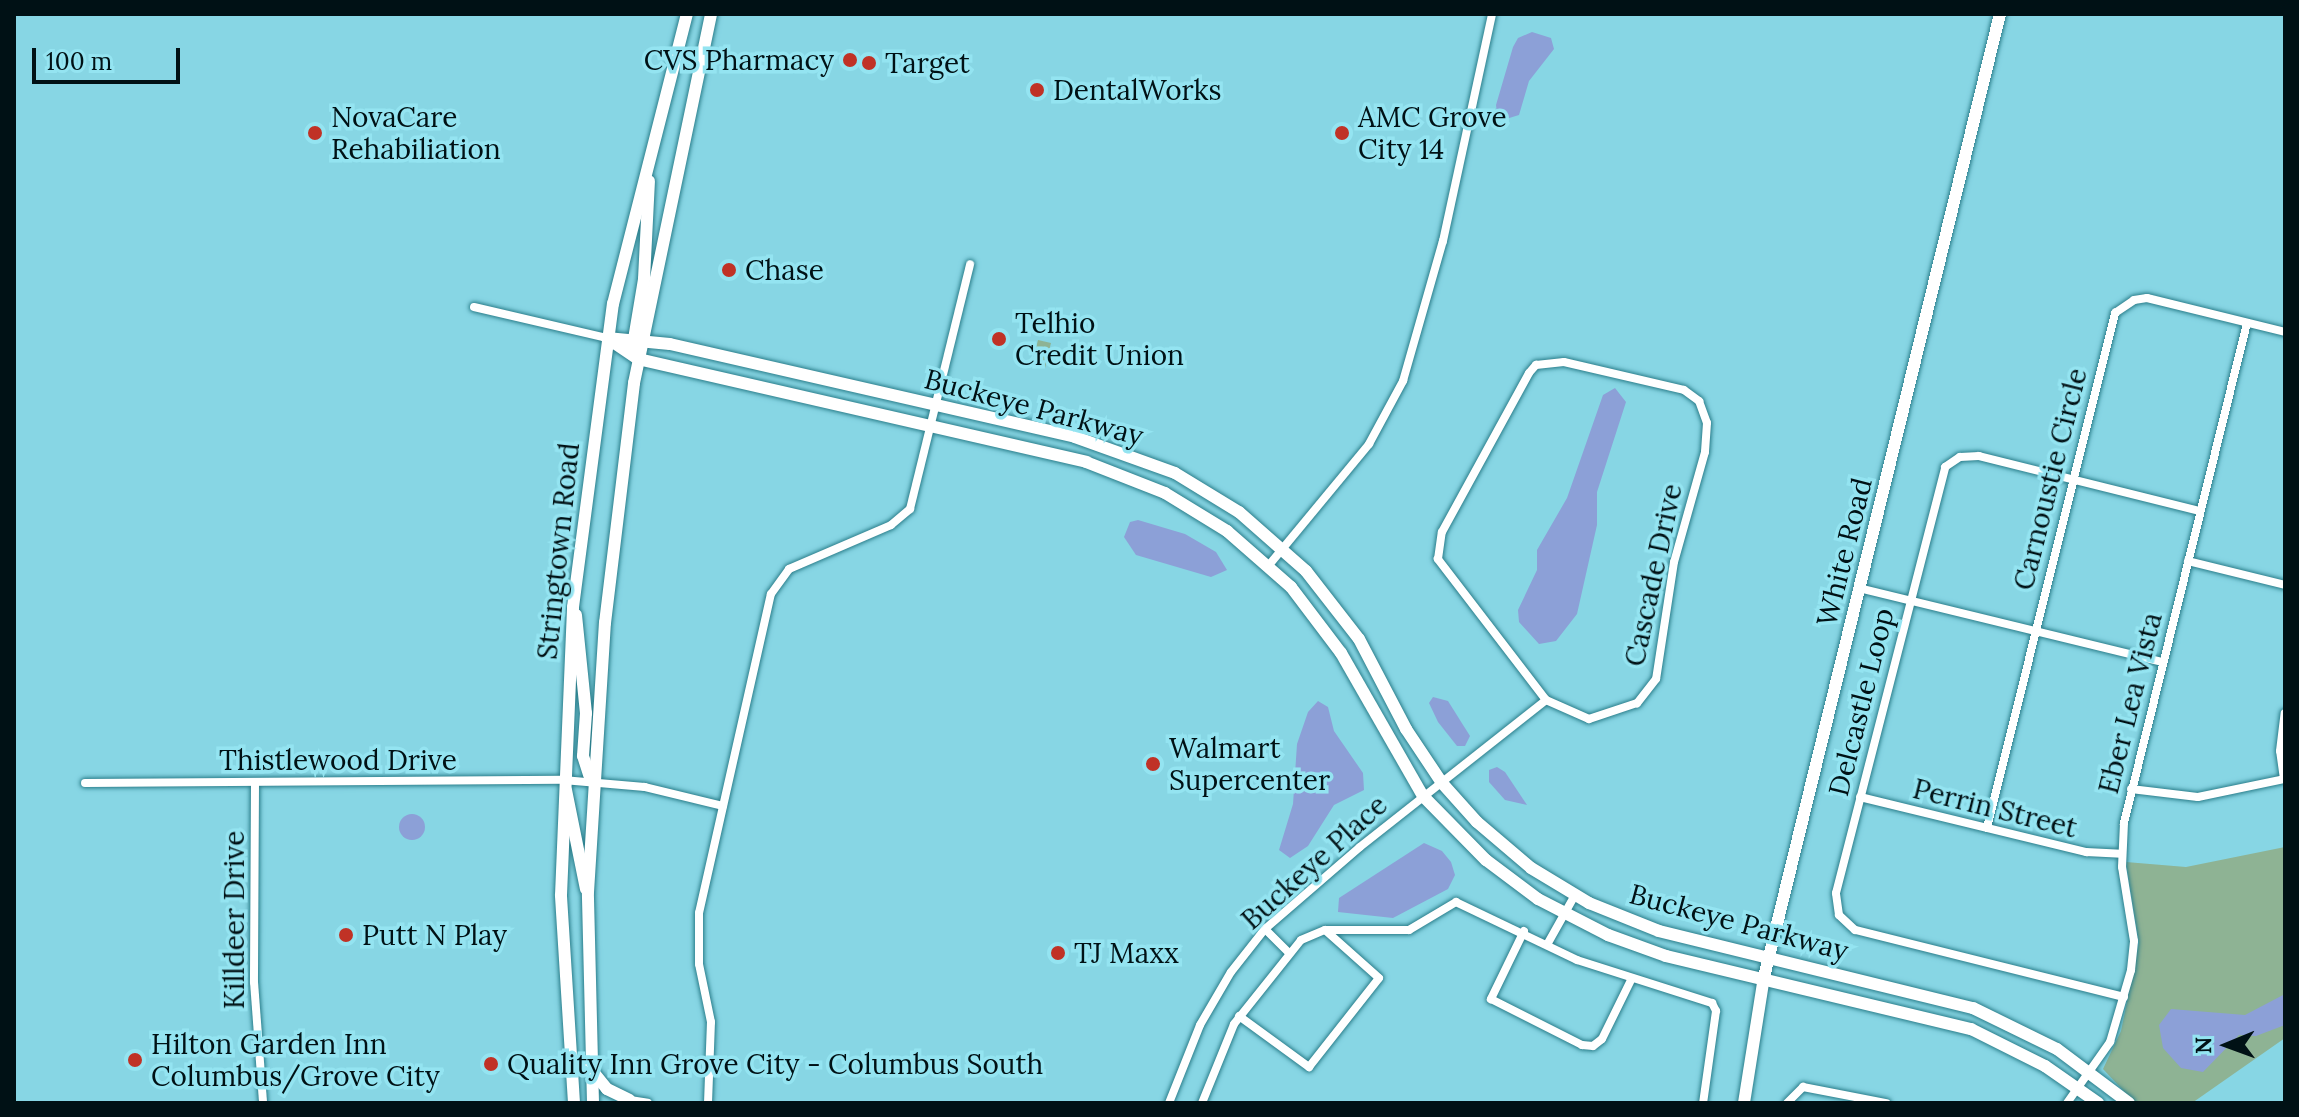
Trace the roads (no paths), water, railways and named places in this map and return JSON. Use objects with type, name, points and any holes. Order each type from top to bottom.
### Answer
[{"type":"street","name":"Stringtown Road","points":[[574,1103],[561,895],[563,780],[573,607],[607,338],[687,14]]},
{"type":"street","name":"Stringtown Road","points":[[593,1103],[588,892],[592,782],[605,623],[638,359],[638,338],[711,14]]},
{"type":"street","points":[[1269,565],[1369,444],[1403,381],[1443,241],[1492,14]]},
{"type":"street","name":"White Road","points":[[1744,1103],[1768,957],[2000,14]]},
{"type":"street","points":[[638,338],[644,279],[648,167]]},
{"type":"street","points":[[708,1103],[711,1022],[699,964],[699,913],[776,584],[798,564],[905,515],[914,501],[970,264]]},
{"type":"street","name":"Carnoustie Circle","points":[[1987,828],[2112,321],[2120,307],[2147,298],[2285,332]]},
{"type":"street","name":"Buckeye Parkway","points":[[474,307],[607,338],[638,338],[936,404],[1147,460],[1221,500],[1283,548],[1359,639],[1406,729],[1442,783],[1506,848],[1575,895],[1659,931],[1973,1008],[2039,1038],[2091,1070],[2129,1103]]},
{"type":"street","name":"Eber Lea Vista","points":[[2067,1103],[2115,1031],[2124,997],[2134,941],[2121,854],[2131,789],[2247,323]]},
{"type":"street","name":"Buckeye Parkway","points":[[607,338],[638,359],[1086,462],[1151,486],[1227,531],[1269,565],[1341,653],[1423,796],[1500,871],[1564,914],[1636,946],[1953,1023],[2015,1048],[2098,1103]]},
{"type":"street","name":"Cascade Drive","points":[[1564,362],[1669,384],[1699,401],[1707,423],[1705,452],[1674,562],[1656,679],[1637,703],[1608,717],[1573,716],[1546,700],[1446,574],[1438,559],[1442,532],[1536,365],[1564,362]]},
{"type":"street","name":"Delcastle Loop","points":[[2124,997],[1849,926],[1836,908],[1836,893],[1938,480],[1949,462],[1979,456],[2200,511]]},
{"type":"street","points":[[2188,561],[2285,585]]},
{"type":"street","points":[[1859,588],[2163,662]]},
{"type":"street","points":[[573,607],[581,632],[585,699],[583,756],[592,782]]},
{"type":"street","name":"Buckeye Place","points":[[1169,1103],[1207,1012],[1265,929],[1423,796],[1546,700]]},
{"type":"street","points":[[2131,789],[2198,797],[2285,779],[2280,751],[2285,713]]},
{"type":"street","points":[[563,780],[574,812],[573,839],[588,892]]},
{"type":"street","name":"Thistlewood Drive","points":[[85,783],[563,780],[592,782],[723,806]]},
{"type":"street","name":"Killdeer Drive","points":[[255,784],[254,982],[263,1103]]},
{"type":"street","name":"Perrin Street","points":[[1860,797],[2086,852],[2121,854]]},
{"type":"street","points":[[1548,943],[1575,895]]},
{"type":"street","points":[[1202,1103],[1239,1016],[1301,940],[1325,930],[1399,932],[1456,902],[1631,980],[1712,1003],[1716,1011],[1703,1103]]},
{"type":"street","points":[[1265,929],[1289,953]]},
{"type":"street","points":[[1239,1016],[1309,1067],[1379,978],[1325,930]]},
{"type":"street","points":[[1524,931],[1491,999],[1582,1045],[1593,1046],[1602,1039],[1631,980]]},
{"type":"street","points":[[590,1068],[607,1089],[625,1102],[648,1103]]},
{"type":"street","points":[[1787,1103],[1803,1087],[1886,1103]]},
{"type":"water","points":[[1532,32],[1551,38],[1554,49],[1529,81],[1519,115],[1506,119],[1497,113],[1496,105],[1513,47],[1518,38]]},
{"type":"water","points":[[1615,388],[1626,402],[1597,492],[1597,525],[1577,614],[1556,641],[1539,644],[1519,622],[1518,610],[1537,570],[1537,550],[1567,498],[1603,395]]},
{"type":"water","points":[[1138,520],[1185,534],[1216,552],[1227,570],[1211,577],[1136,555],[1124,537],[1130,522]]},
{"type":"water","points":[[1433,697],[1448,701],[1470,736],[1465,746],[1457,746],[1438,722],[1429,703]]},
{"type":"water","points":[[1318,701],[1328,707],[1334,731],[1363,773],[1364,790],[1334,805],[1308,846],[1290,858],[1279,850],[1293,804],[1297,744],[1308,712]]},
{"type":"water","points":[[1497,767],[1505,772],[1527,805],[1505,800],[1489,782],[1489,770]]},
{"type":"water","points":[[412,814],[421,818],[425,827],[421,836],[412,840],[403,836],[399,827],[403,818]]},
{"type":"water","points":[[1424,843],[1442,851],[1451,862],[1455,875],[1448,889],[1393,918],[1338,912],[1339,898]]},
{"type":"water","points":[[2285,994],[2285,1025],[2256,1036],[2239,1035],[2203,1072],[2181,1068],[2163,1048],[2159,1025],[2171,1009],[2245,1015]]},
{"type":"place","name":"CVS Pharmacy","points":[[850,60]]},
{"type":"place","name":"Target","points":[[869,63]]},
{"type":"place","name":"DentalWorks","points":[[1037,90]]},
{"type":"place","name":"NovaCare Rehabiliation","points":[[315,133]]},
{"type":"place","name":"AMC Grove City 14","points":[[1342,133]]},
{"type":"place","name":"Chase","points":[[729,270]]},
{"type":"place","name":"Telhio Credit Union","points":[[999,339]]},
{"type":"place","name":"Walmart Supercenter","points":[[1153,764]]},
{"type":"place","name":"Putt N Play","points":[[346,935]]},
{"type":"place","name":"TJ Maxx","points":[[1058,953]]},
{"type":"place","name":"Hilton Garden Inn Columbus/Grove City","points":[[135,1060]]},
{"type":"place","name":"Quality Inn Grove City - Columbus South","points":[[491,1064]]}]
